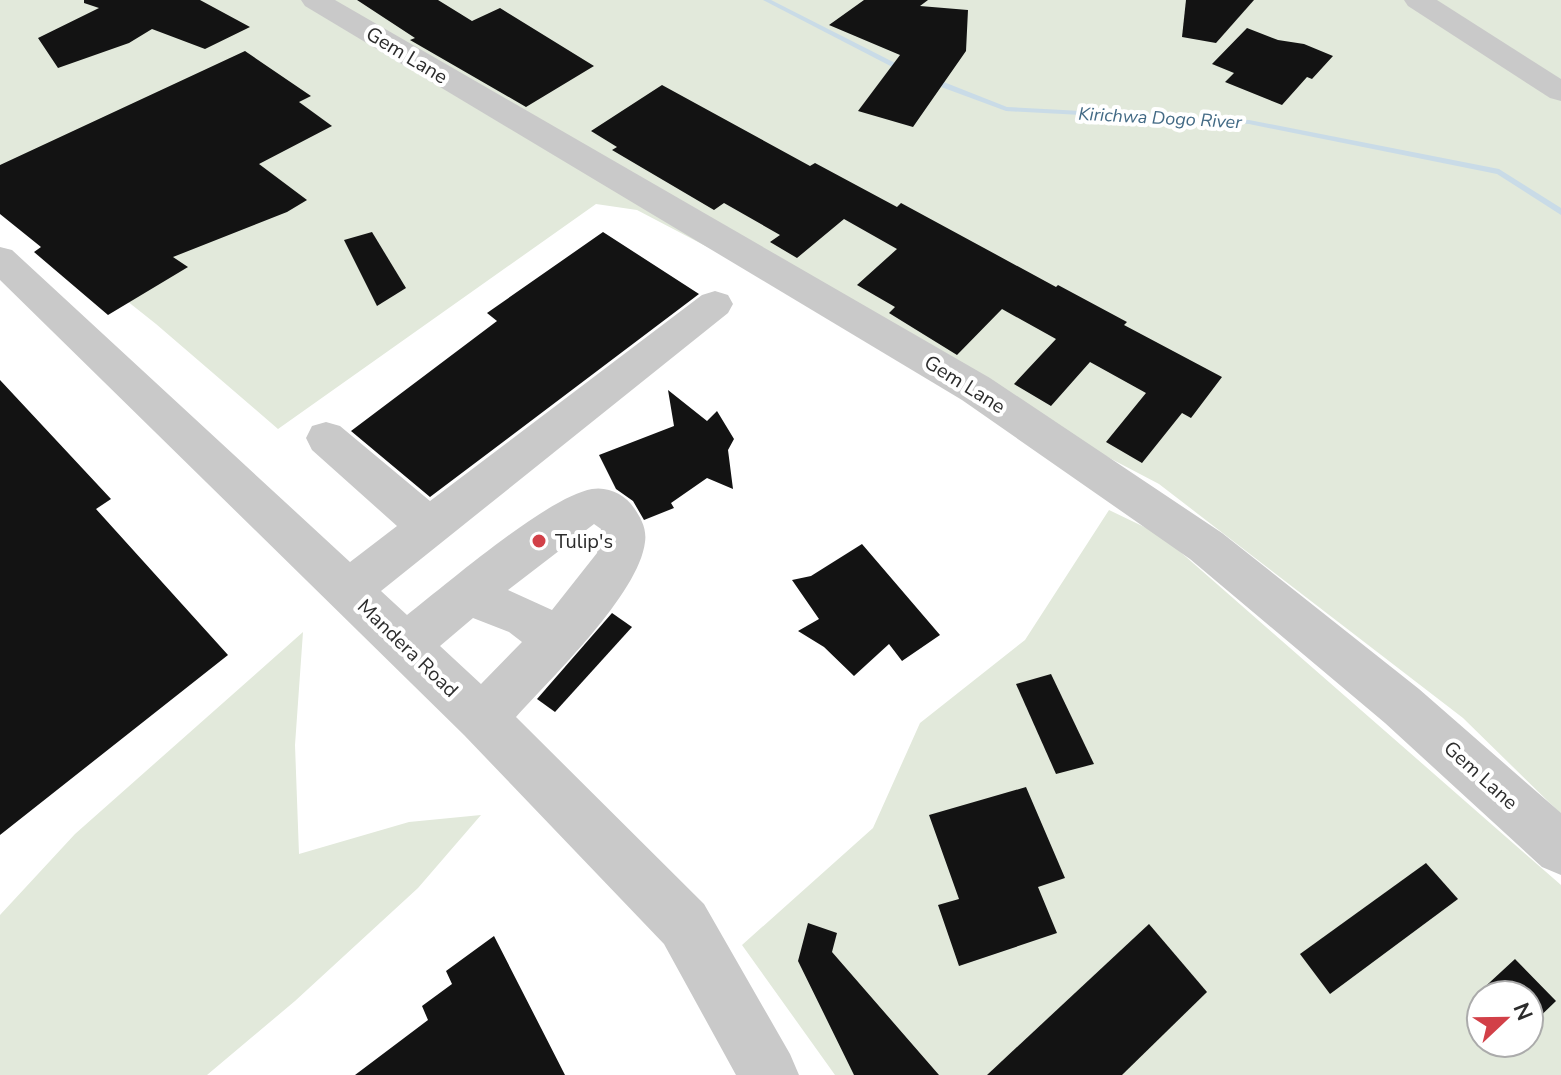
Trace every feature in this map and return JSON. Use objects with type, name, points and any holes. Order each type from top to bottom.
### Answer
[{"type":"street","name":"Gem Lane","points":[[315,0],[976,389],[1206,546],[1402,706],[1561,848]]},
{"type":"street","points":[[1418,0],[1561,92]]},
{"type":"street","name":"Mandera Road","points":[[0,259],[482,718],[684,924],[769,1075]]},
{"type":"street","points":[[348,590],[715,304]]},
{"type":"street","points":[[326,438],[429,527]]},
{"type":"street","points":[[406,645],[574,514],[591,506],[607,507],[617,516],[624,530],[625,544],[618,562],[556,639],[482,718]]},
{"type":"street","points":[[467,595],[525,617],[556,639]]},
{"type":"shaded area","points":[[0,0],[1561,0],[1561,814],[1463,718],[1159,484],[637,210],[596,204],[278,429],[156,324],[0,200]]},
{"type":"shaded area","points":[[1109,510],[1161,535],[1561,885],[1561,1075],[835,1075],[742,945],[873,828],[920,723],[1025,640]]},
{"type":"shaded area","points":[[303,632],[295,745],[299,854],[409,822],[481,815],[418,888],[295,1001],[207,1075],[0,1075],[0,915],[75,834]]},
{"type":"building","points":[[84,0],[200,0],[250,27],[205,49],[152,29],[129,43],[58,68],[38,38],[99,8],[84,3]]},
{"type":"building","points":[[357,0],[438,0],[472,21],[500,8],[594,66],[526,107],[410,40],[415,38]]},
{"type":"building","points":[[864,0],[928,0],[920,6],[968,10],[966,51],[913,127],[858,111],[900,55],[829,25]]},
{"type":"building","points":[[1186,0],[1254,0],[1216,43],[1182,37]]},
{"type":"building","points":[[1247,28],[1278,40],[1304,44],[1333,56],[1312,79],[1307,77],[1282,105],[1225,82],[1234,73],[1212,64]]},
{"type":"building","points":[[245,51],[311,96],[299,102],[332,126],[259,164],[307,200],[287,212],[173,257],[188,267],[108,315],[34,252],[41,247],[0,214],[0,165]]},
{"type":"building","points":[[662,85],[810,166],[815,163],[897,207],[901,203],[1127,322],[1124,325],[1222,377],[1191,418],[1182,413],[1142,463],[1106,442],[1146,393],[1090,362],[1051,406],[1014,384],[1056,339],[1002,309],[957,355],[889,313],[895,307],[857,285],[897,249],[844,219],[797,258],[770,242],[780,235],[724,203],[714,210],[612,150],[617,147],[591,131]]},
{"type":"building","points":[[372,232],[406,288],[377,306],[344,240]]},
{"type":"building","points":[[603,232],[699,294],[430,497],[351,431],[497,321],[487,313]]},
{"type":"building","points":[[0,380],[111,499],[96,509],[228,655],[0,835]]},
{"type":"building","points":[[668,390],[707,421],[717,411],[734,439],[728,450],[733,489],[707,478],[671,503],[674,508],[644,520],[633,501],[616,489],[599,455],[674,426]]},
{"type":"building","points":[[862,544],[940,635],[902,661],[889,644],[854,676],[824,647],[798,631],[819,619],[792,580],[811,576]]},
{"type":"building","points":[[612,613],[632,627],[555,712],[537,699]]},
{"type":"building","points":[[1051,674],[1094,764],[1056,774],[1016,684]]},
{"type":"building","points":[[1026,787],[1065,878],[1038,887],[1057,933],[959,966],[938,905],[959,899],[929,815]]},
{"type":"building","points":[[1426,863],[1458,899],[1330,994],[1300,954]]},
{"type":"building","points":[[808,923],[837,933],[832,952],[939,1075],[854,1075],[798,961]]},
{"type":"building","points":[[1149,924],[1207,992],[1122,1075],[987,1075]]},
{"type":"building","points":[[494,936],[565,1075],[355,1075],[428,1020],[422,1006],[452,984],[446,971]]},
{"type":"building","points":[[1515,959],[1535,979],[1493,979]]},
{"type":"building","points":[[1545,990],[1556,1001],[1545,1012]]},
{"type":"waterway","name":"Kirichwa Dogo River","points":[[766,0],[905,70]]},
{"type":"waterway","name":"Kirichwa Dogo River","points":[[928,79],[1006,109],[1249,122],[1499,172],[1561,212]]},
{"type":"place","name":"Tulip's","points":[[539,541]]}]
